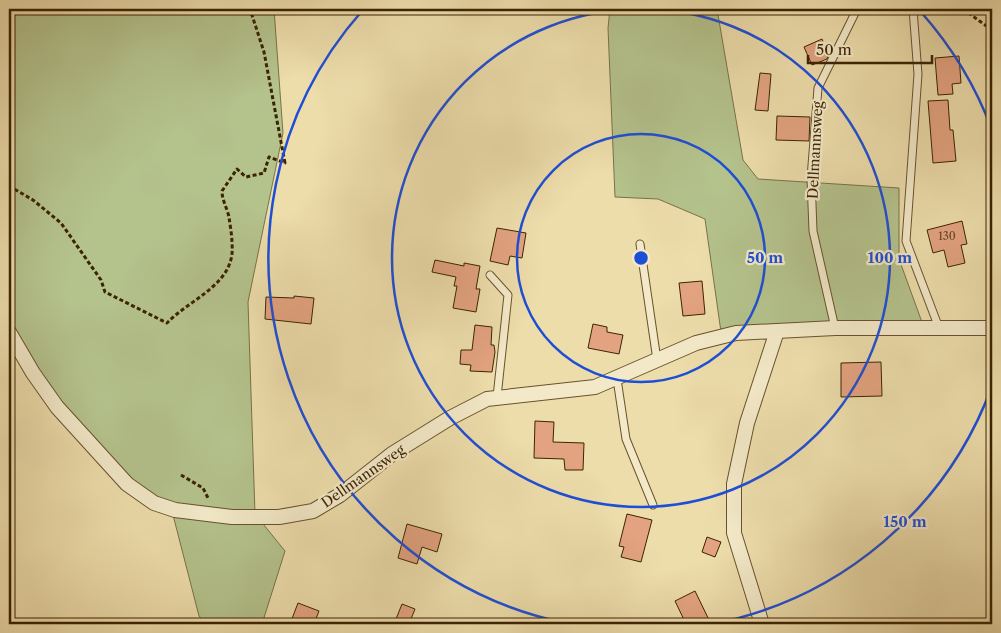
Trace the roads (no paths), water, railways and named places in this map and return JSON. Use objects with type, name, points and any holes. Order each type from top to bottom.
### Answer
[{"type":"street","name":"Dellmannsweg","points":[[9,332],[33,374],[57,408],[127,484],[154,504],[175,510],[212,514],[279,517],[313,511],[340,495],[392,454],[469,406],[497,397],[566,392],[595,387],[696,343],[736,333],[835,328],[992,328]]},
{"type":"street","points":[[762,624],[734,533],[734,484],[747,423],[778,331]]},
{"type":"lane","name":"Dellmannsweg","points":[[835,328],[814,232],[812,169],[818,88],[857,9]]},
{"type":"lane","points":[[913,9],[918,74],[906,241],[938,328]]},
{"type":"lane","points":[[640,244],[657,360]]},
{"type":"lane","points":[[490,275],[508,295],[497,397]]},
{"type":"lane","points":[[617,379],[626,439],[653,505]]}]
